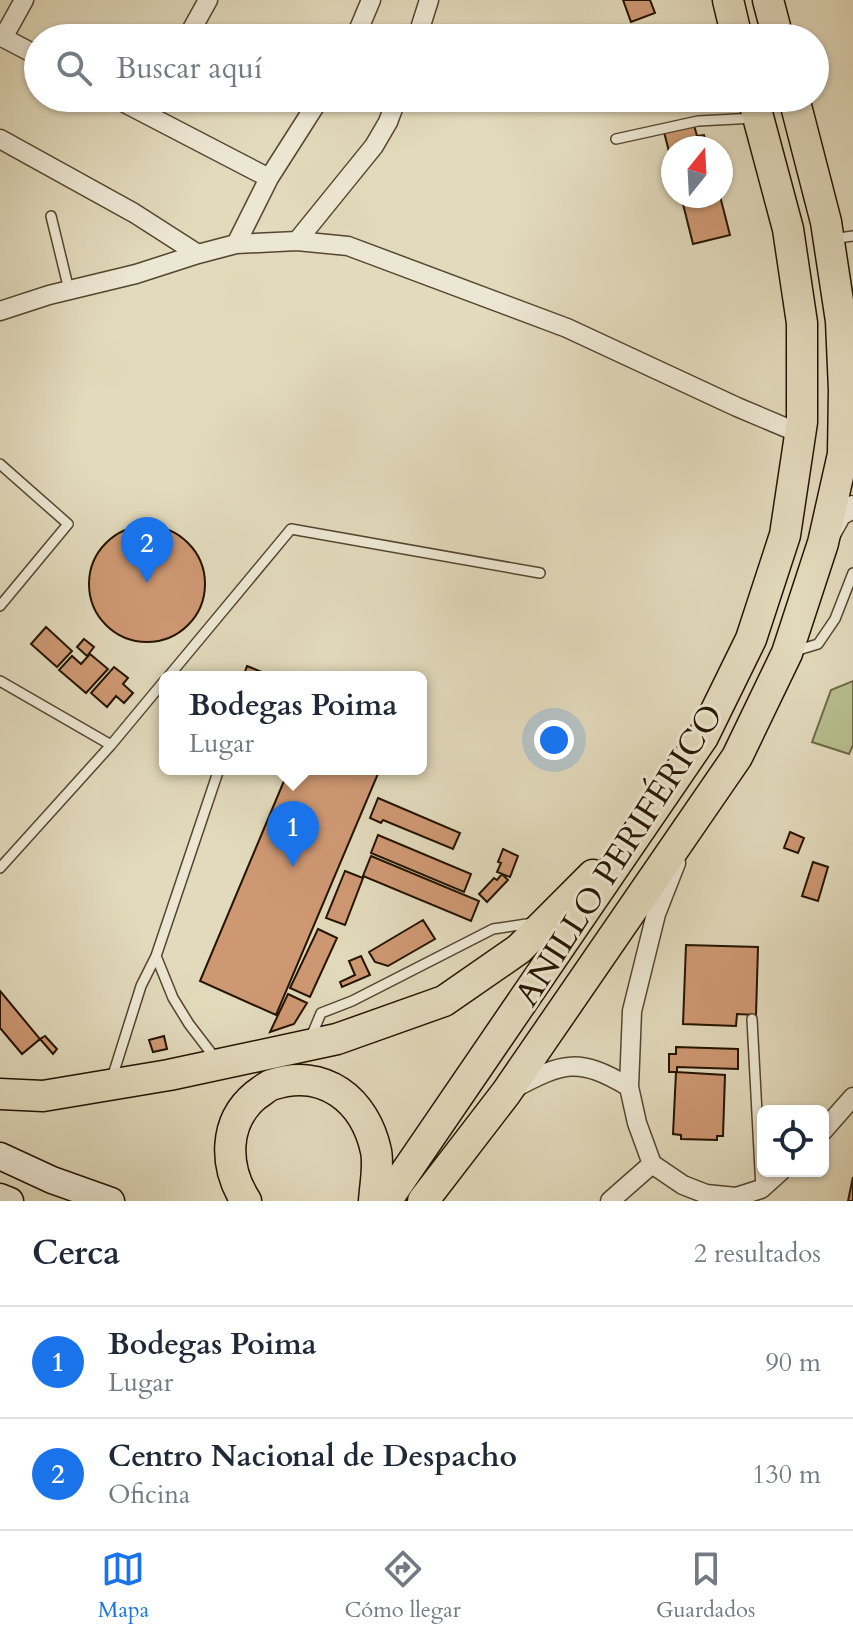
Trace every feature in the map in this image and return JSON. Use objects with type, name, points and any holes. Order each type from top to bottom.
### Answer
[{"type":"highway","points":[[728,0],[734,24]]},
{"type":"highway","points":[[768,0],[774,24]]},
{"type":"highway","name":"ANILLO PERIFÉRICO","points":[[386,1201],[703,737],[751,639],[785,535],[801,434],[802,323],[788,229],[757,112]]},
{"type":"highway","name":"ANILLO PERIFÉRICO","points":[[423,1201],[506,1093],[737,757],[787,653],[848,458],[841,321],[841,238],[826,222],[798,112]]},
{"type":"highway","points":[[0,1094],[43,1096],[219,1064],[337,1039],[444,1001],[519,949],[645,822]]},
{"type":"highway","points":[[246,1201],[237,1188],[229,1158],[231,1132],[245,1105],[268,1086],[296,1080],[321,1082],[348,1097],[366,1123],[377,1154],[374,1201]]},
{"type":"main road","points":[[0,1156],[52,1180],[111,1201]]},
{"type":"main road","points":[[0,1197],[10,1201]]},
{"type":"street","points":[[24,0],[2,37],[24,49]]},
{"type":"street","points":[[195,24],[208,0]]},
{"type":"street","points":[[361,24],[371,0]]},
{"type":"street","points":[[421,24],[429,0]]},
{"type":"street","points":[[160,112],[269,178]]},
{"type":"street","points":[[236,244],[269,178],[311,112]]},
{"type":"street","points":[[297,241],[374,146],[392,112]]},
{"type":"street","points":[[0,139],[134,213],[198,254]]},
{"type":"street","points":[[0,311],[236,244],[297,241],[348,246],[552,322],[801,434]]},
{"type":"street","points":[[823,543],[840,514],[853,507]]},
{"type":"street","points":[[694,820],[656,914],[632,1011],[629,1087],[637,1123],[652,1164],[683,1185],[706,1194],[736,1197],[761,1189],[774,1177]]},
{"type":"street","points":[[506,1093],[545,1072],[575,1066],[603,1071],[629,1087]]},
{"type":"street","points":[[829,1124],[853,1097]]},
{"type":"street","points":[[610,1201],[652,1164]]},
{"type":"lane","points":[[616,139],[738,112]]},
{"type":"lane","points":[[51,216],[69,290]]},
{"type":"lane","points":[[0,464],[68,524],[0,606]]},
{"type":"lane","points":[[173,671],[291,529],[540,573]]},
{"type":"lane","points":[[787,653],[818,644],[835,619],[853,573]]},
{"type":"lane","points":[[0,681],[111,745]]},
{"type":"lane","points":[[0,868],[159,687]]},
{"type":"lane","points":[[109,1085],[217,775]]},
{"type":"lane","points":[[307,1045],[321,1013],[352,1001],[493,929],[548,920]]},
{"type":"lane","points":[[156,956],[173,998],[219,1064]]},
{"type":"lane","points":[[752,1019],[761,1189]]},
{"type":"green space","points":[[853,681],[853,745],[849,754],[812,742],[831,690]]},
{"type":"building","points":[[623,0],[650,0],[655,13],[631,22]]},
{"type":"building","points":[[694,125],[697,136],[665,136],[664,132]]},
{"type":"building","points":[[684,208],[723,208],[730,235],[693,244]]},
{"type":"building","points":[[147,526],[169,531],[188,543],[200,562],[205,584],[200,606],[188,625],[169,637],[147,642],[125,637],[106,625],[94,606],[89,584],[94,562],[106,543],[125,531]]},
{"type":"building","points":[[46,627],[72,651],[57,667],[31,644]]},
{"type":"building","points":[[84,639],[94,647],[87,656],[77,647]]},
{"type":"building","points":[[90,654],[108,669],[86,693],[59,670],[72,656],[81,664]]},
{"type":"building","points":[[114,667],[128,678],[123,684],[133,693],[124,703],[116,696],[107,707],[91,693]]},
{"type":"building","points":[[286,775],[377,775],[276,1015],[200,981]]},
{"type":"building","points":[[378,798],[460,833],[453,849],[383,820],[381,823],[370,818]]},
{"type":"building","points":[[790,832],[804,838],[798,853],[784,848]]},
{"type":"building","points":[[378,835],[471,874],[464,892],[371,853]]},
{"type":"building","points":[[503,849],[518,856],[510,877],[497,872]]},
{"type":"building","points":[[371,856],[479,901],[471,921],[363,876]]},
{"type":"building","points":[[813,862],[828,867],[818,901],[802,896]]},
{"type":"building","points":[[345,871],[363,878],[345,925],[326,918]]},
{"type":"building","points":[[502,874],[508,880],[487,902],[479,894]]},
{"type":"building","points":[[423,920],[435,939],[388,966],[375,962],[369,952]]},
{"type":"building","points":[[318,929],[337,938],[310,997],[290,988]]},
{"type":"building","points":[[686,945],[758,947],[756,1015],[737,1014],[736,1026],[683,1024]]},
{"type":"building","points":[[361,956],[370,975],[342,987],[340,982],[355,975],[349,961]]},
{"type":"building","points":[[0,991],[40,1039],[22,1054],[0,1028]]},
{"type":"building","points":[[288,994],[307,1003],[294,1024],[270,1032]]},
{"type":"building","points":[[45,1036],[57,1049],[53,1054],[40,1039]]},
{"type":"building","points":[[164,1036],[167,1049],[153,1052],[149,1040]]},
{"type":"building","points":[[676,1047],[738,1049],[738,1069],[677,1067],[677,1072],[669,1072],[669,1054],[676,1054]]},
{"type":"building","points":[[676,1072],[725,1075],[723,1136],[717,1136],[717,1140],[681,1139],[681,1135],[673,1134]]},
{"type":"building","points":[[853,1177],[853,1201],[848,1201]]},
{"type":"place","name":"Centro Nacional de Despacho","points":[[147,583]]},
{"type":"place","name":"Bodegas Poima","points":[[293,867]]}]
